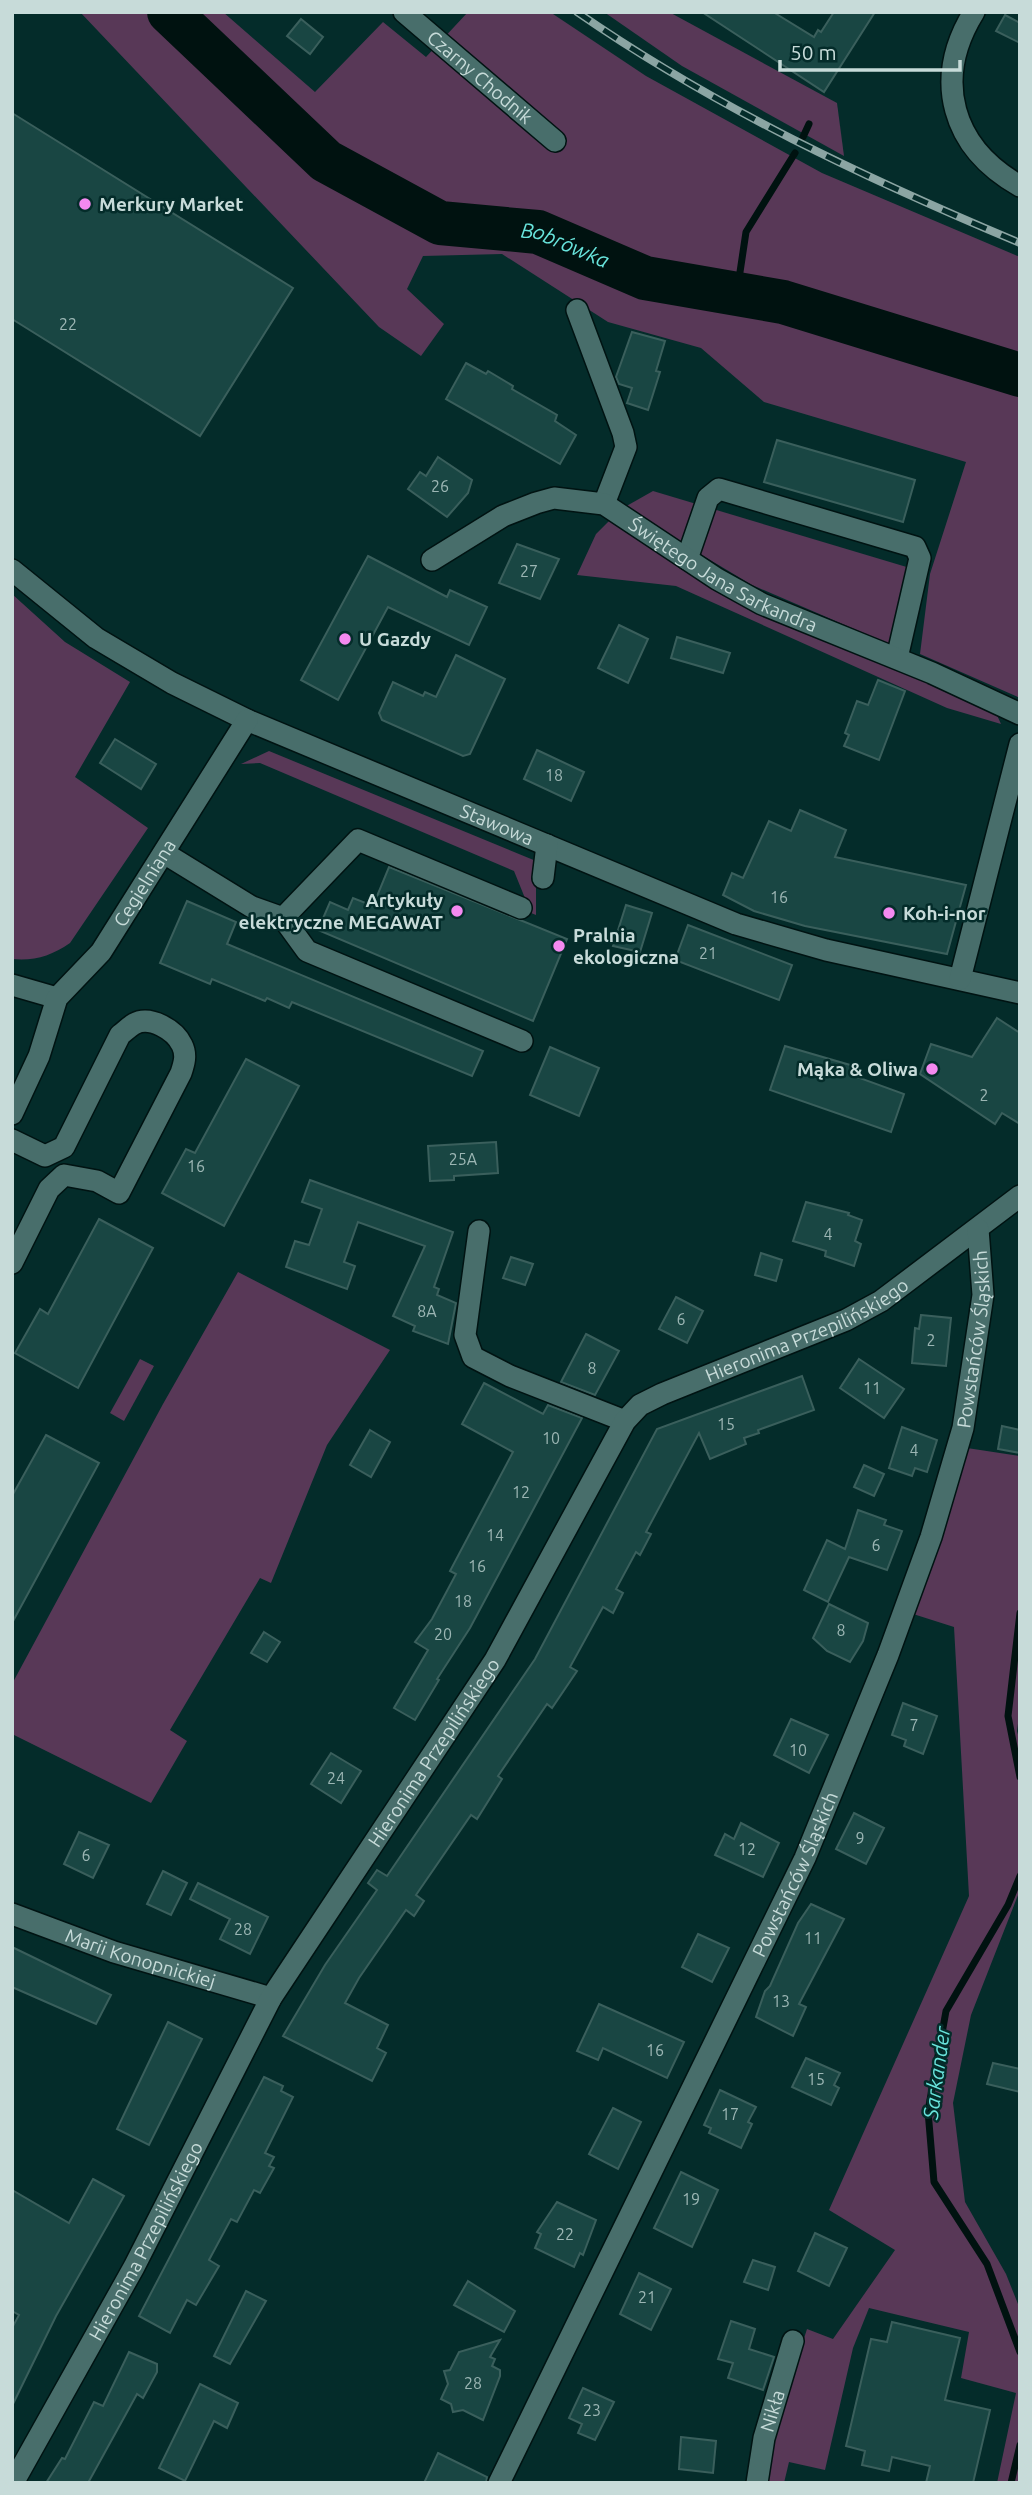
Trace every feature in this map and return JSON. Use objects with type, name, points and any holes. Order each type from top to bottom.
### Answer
[{"type":"street","name":"Czarny Chodnik","points":[[404,12],[555,141]]},
{"type":"street","points":[[974,12],[961,37],[953,66],[955,112],[960,128],[979,155],[1020,186]]},
{"type":"street","points":[[577,310],[626,447],[604,504]]},
{"type":"street","points":[[687,559],[708,498],[719,489],[915,548],[920,558],[897,658]]},
{"type":"street","name":"Świętego Jana Sarkandra","points":[[432,559],[503,516],[536,503],[554,498],[604,504],[762,604],[897,658],[1020,714]]},
{"type":"street","name":"Stawowa","points":[[12,570],[96,638],[172,683],[247,720],[736,924],[826,950],[1020,993]]},
{"type":"street","name":"Cegielniana","points":[[57,998],[101,952],[247,720]]},
{"type":"street","points":[[960,979],[1020,744]]},
{"type":"street","points":[[283,918],[358,840],[521,908]]},
{"type":"street","points":[[543,878],[547,845]]},
{"type":"street","points":[[164,853],[252,908],[283,918],[307,951],[522,1041]]},
{"type":"street","points":[[12,985],[57,998],[39,1056],[12,1114]]},
{"type":"street","points":[[12,1140],[45,1156],[64,1147],[120,1035],[135,1023],[151,1022],[172,1032],[183,1047],[185,1060],[181,1073],[118,1193],[96,1181],[64,1175],[48,1189],[12,1263]]},
{"type":"street","name":"Hieronima Przepilińskiego","points":[[13,2483],[134,2267],[271,1998],[495,1660],[625,1421],[640,1405],[662,1394],[846,1320],[881,1301],[1020,1196]]},
{"type":"street","name":"Powstańców Śląskich","points":[[499,2483],[805,1858],[888,1655],[931,1537],[963,1428],[983,1295],[978,1229]]},
{"type":"street","points":[[479,1231],[465,1335],[474,1357],[510,1376],[625,1421]]},
{"type":"street","name":"Marii Konopnickiej","points":[[12,1914],[114,1952],[271,1998]]},
{"type":"street","name":"Nikła","points":[[757,2483],[764,2438],[793,2341]]},
{"type":"shaded area","points":[[80,12],[223,12],[315,92],[383,22],[426,57],[468,12],[550,12],[646,76],[822,173],[1020,257],[1020,698],[920,654],[930,574],[966,462],[764,402],[701,348],[608,322],[502,254],[423,256],[407,289],[444,324],[421,356],[379,327]]},
{"type":"shaded area","points":[[604,12],[669,12],[837,103],[844,156],[682,66]]},
{"type":"shaded area","points":[[653,491],[910,568],[889,644],[752,585],[623,508]]},
{"type":"shaded area","points":[[611,519],[923,679],[996,713],[1001,724],[947,708],[676,586],[577,575],[596,534]]},
{"type":"shaded area","points":[[12,594],[65,642],[130,682],[75,777],[148,828],[70,943],[49,954],[28,959],[12,959]]},
{"type":"shaded area","points":[[269,751],[536,861],[536,915],[531,913],[514,871],[260,763],[241,764]]},
{"type":"shaded area","points":[[238,1272],[390,1350],[327,1445],[271,1583],[260,1578],[170,1730],[187,1741],[151,1803],[12,1734],[12,1684],[163,1404]]},
{"type":"shaded area","points":[[140,1359],[154,1366],[124,1421],[110,1413]]},
{"type":"shaded area","points":[[967,1448],[1020,1456],[1020,1709],[1017,1731],[1020,1742],[1020,1890],[971,2015],[953,2103],[965,2202],[1006,2274],[1020,2309],[1020,2483],[997,2483],[1016,2393],[961,2378],[969,2332],[869,2308],[853,2348],[825,2470],[789,2462],[784,2483],[766,2483],[771,2442],[807,2329],[833,2339],[895,2250],[829,2210],[969,1896],[954,1627],[910,1613],[941,1535]]},
{"type":"building","points":[[702,12],[773,12],[814,37],[818,30],[821,32],[834,12],[875,12],[824,92]]},
{"type":"building","points":[[1005,15],[1020,23],[1020,43],[996,31]]},
{"type":"building","points":[[301,19],[323,37],[310,54],[287,36]]},
{"type":"building","name":"Merkury Market","points":[[12,113],[293,288],[200,436],[12,319]]},
{"type":"building","points":[[632,332],[665,341],[656,371],[660,372],[648,410],[627,403],[632,388],[619,384],[616,377]]},
{"type":"building","points":[[466,363],[486,374],[488,371],[513,386],[512,389],[557,415],[555,421],[576,435],[560,464],[446,399]]},
{"type":"building","points":[[777,440],[915,480],[903,522],[764,482]]},
{"type":"building","points":[[438,457],[472,480],[468,493],[447,517],[408,489],[420,472],[426,476]]},
{"type":"building","points":[[517,544],[559,559],[540,599],[499,583]]},
{"type":"building","points":[[368,556],[447,597],[450,590],[487,607],[469,645],[388,607],[338,700],[301,680]]},
{"type":"building","points":[[619,625],[648,639],[628,683],[598,668]]},
{"type":"building","points":[[677,637],[730,653],[723,673],[671,658]]},
{"type":"building","points":[[456,655],[505,679],[470,754],[463,756],[382,720],[379,713],[393,682],[423,696],[425,692],[436,697]]},
{"type":"building","points":[[878,680],[905,691],[879,760],[844,746],[849,735],[845,733],[857,701],[868,705]]},
{"type":"building","points":[[115,739],[156,764],[141,789],[100,763]]},
{"type":"building","points":[[537,750],[584,772],[571,801],[524,779]]},
{"type":"building","points":[[800,810],[846,830],[835,857],[966,885],[947,954],[805,926],[754,911],[723,895],[732,873],[743,878],[769,821],[791,831]]},
{"type":"building","points":[[389,867],[567,939],[533,1021],[318,930],[330,902],[348,910],[353,898],[373,906]]},
{"type":"building","points":[[187,901],[236,922],[227,944],[483,1051],[472,1076],[292,1002],[289,1008],[267,998],[265,1001],[212,979],[210,984],[160,963]]},
{"type":"building","points":[[626,905],[652,913],[640,952],[613,946]]},
{"type":"building","points":[[688,925],[792,965],[779,1000],[675,960]]},
{"type":"building","points":[[997,1018],[1020,1033],[1020,1124],[1002,1113],[995,1124],[920,1074],[931,1044],[972,1057]]},
{"type":"building","points":[[785,1046],[857,1067],[854,1076],[904,1094],[891,1132],[770,1090]]},
{"type":"building","points":[[550,1047],[599,1068],[579,1116],[530,1095]]},
{"type":"building","points":[[246,1059],[299,1086],[224,1226],[162,1193],[186,1149],[195,1153]]},
{"type":"building","points":[[496,1142],[498,1173],[454,1176],[454,1180],[430,1181],[428,1146]]},
{"type":"building","points":[[310,1180],[453,1232],[434,1287],[439,1289],[437,1295],[456,1303],[448,1344],[413,1331],[415,1326],[393,1316],[425,1246],[358,1222],[344,1262],[355,1266],[347,1289],[286,1267],[295,1241],[309,1245],[322,1209],[302,1202]]},
{"type":"building","points":[[806,1202],[849,1213],[848,1215],[862,1220],[855,1241],[861,1244],[854,1266],[825,1256],[826,1251],[793,1241]]},
{"type":"building","points":[[99,1219],[153,1248],[78,1388],[15,1353],[40,1309],[48,1314]]},
{"type":"building","points":[[761,1253],[782,1260],[776,1281],[755,1275]]},
{"type":"building","points":[[511,1257],[533,1264],[525,1285],[503,1278]]},
{"type":"building","points":[[676,1297],[703,1311],[687,1343],[659,1329]]},
{"type":"building","points":[[921,1315],[951,1318],[946,1366],[912,1363],[915,1328],[919,1329]]},
{"type":"building","points":[[586,1334],[619,1351],[595,1395],[561,1382]]},
{"type":"building","points":[[859,1359],[904,1389],[884,1418],[840,1388]]},
{"type":"building","points":[[802,1376],[814,1410],[758,1430],[759,1433],[744,1438],[746,1444],[710,1459],[699,1433],[646,1532],[651,1534],[640,1555],[636,1552],[616,1589],[623,1593],[613,1613],[603,1607],[570,1667],[577,1671],[552,1708],[547,1704],[498,1776],[502,1779],[477,1819],[471,1815],[416,1895],[424,1901],[414,1916],[406,1910],[359,1978],[345,2003],[388,2025],[377,2048],[386,2053],[372,2081],[283,2036],[325,1965],[377,1890],[368,1883],[377,1870],[387,1876],[535,1659],[657,1429]]},
{"type":"building","points":[[484,1383],[543,1414],[548,1405],[582,1418],[470,1628],[437,1679],[439,1680],[415,1720],[394,1708],[428,1650],[415,1642],[432,1619],[456,1574],[450,1571],[513,1452],[462,1424]]},
{"type":"building","points":[[1002,1426],[1020,1430],[1020,1453],[998,1449]]},
{"type":"building","points":[[902,1427],[937,1440],[927,1472],[915,1468],[912,1476],[889,1468]]},
{"type":"building","points":[[370,1430],[390,1442],[371,1477],[350,1465]]},
{"type":"building","points":[[46,1435],[99,1463],[12,1623],[12,1496]]},
{"type":"building","points":[[864,1465],[884,1474],[874,1496],[854,1487]]},
{"type":"building","points":[[858,1510],[886,1520],[884,1525],[902,1531],[887,1570],[849,1557],[828,1602],[804,1590],[827,1540],[845,1549]]},
{"type":"building","points":[[829,1604],[868,1623],[863,1641],[850,1662],[827,1651],[813,1638]]},
{"type":"building","points":[[264,1632],[280,1642],[267,1662],[251,1653]]},
{"type":"building","points":[[903,1703],[937,1716],[923,1754],[904,1746],[906,1740],[892,1735]]},
{"type":"building","points":[[791,1719],[828,1735],[809,1773],[774,1755]]},
{"type":"building","points":[[331,1753],[361,1771],[341,1803],[311,1784]]},
{"type":"building","points":[[854,1813],[884,1828],[866,1864],[836,1849]]},
{"type":"building","points":[[741,1823],[779,1843],[763,1877],[715,1855],[725,1834],[734,1839]]},
{"type":"building","points":[[79,1832],[109,1845],[93,1878],[64,1864]]},
{"type":"building","points":[[163,1871],[187,1883],[171,1915],[147,1904]]},
{"type":"building","points":[[198,1883],[268,1917],[250,1954],[220,1939],[230,1919],[190,1899]]},
{"type":"building","points":[[811,1904],[844,1919],[799,2004],[806,2007],[793,2036],[756,2017],[765,1991],[770,1986],[798,1923]]},
{"type":"building","points":[[698,1934],[729,1948],[712,1982],[682,1967]]},
{"type":"building","points":[[12,1947],[111,1995],[96,2024],[12,1987]]},
{"type":"building","points":[[599,2004],[684,2042],[667,2078],[603,2048],[598,2060],[577,2051]]},
{"type":"building","points":[[168,2022],[202,2039],[149,2145],[117,2129]]},
{"type":"building","points":[[806,2058],[840,2073],[834,2085],[839,2088],[831,2105],[792,2087]]},
{"type":"building","points":[[993,2063],[1020,2069],[1020,2092],[987,2084]]},
{"type":"building","points":[[264,2077],[283,2086],[281,2091],[293,2097],[265,2153],[274,2157],[269,2166],[274,2168],[260,2193],[254,2190],[237,2222],[231,2219],[209,2260],[219,2266],[196,2305],[187,2300],[170,2333],[139,2316]]},
{"type":"building","points":[[720,2090],[756,2107],[748,2122],[752,2124],[741,2148],[709,2133],[711,2128],[704,2125]]},
{"type":"building","points":[[613,2108],[641,2122],[618,2169],[589,2154]]},
{"type":"building","points":[[681,2172],[718,2190],[692,2247],[654,2228]]},
{"type":"building","points":[[93,2179],[124,2196],[56,2316],[12,2406],[12,2328],[19,2315],[12,2311],[12,2190],[69,2223]]},
{"type":"building","points":[[557,2202],[596,2220],[583,2255],[580,2253],[574,2267],[535,2248],[541,2234],[537,2232]]},
{"type":"building","points":[[815,2233],[847,2248],[829,2286],[798,2271]]},
{"type":"building","points":[[753,2260],[775,2267],[768,2290],[744,2282]]},
{"type":"building","points":[[639,2273],[671,2289],[651,2330],[620,2314]]},
{"type":"building","points":[[468,2281],[515,2311],[504,2332],[454,2305]]},
{"type":"building","points":[[246,2291],[266,2301],[230,2364],[214,2356]]},
{"type":"building","points":[[731,2321],[755,2329],[749,2349],[774,2357],[763,2390],[728,2378],[733,2363],[718,2359]]},
{"type":"building","points":[[892,2322],[960,2338],[945,2400],[990,2410],[973,2483],[926,2483],[930,2466],[892,2457],[889,2471],[862,2465],[865,2451],[846,2446],[871,2339],[887,2342]]},
{"type":"building","points":[[500,2340],[490,2357],[495,2359],[492,2366],[500,2370],[500,2376],[483,2420],[463,2410],[453,2412],[451,2404],[441,2399],[448,2384],[444,2371],[450,2370],[459,2352]]},
{"type":"building","points":[[129,2352],[157,2364],[157,2372],[143,2398],[137,2394],[88,2483],[46,2483],[62,2458],[65,2459],[94,2402],[103,2406]]},
{"type":"building","points":[[200,2384],[238,2403],[227,2428],[214,2421],[185,2481],[159,2468]]},
{"type":"building","points":[[583,2388],[614,2402],[595,2440],[578,2433],[582,2424],[569,2418]]},
{"type":"building","points":[[681,2437],[716,2441],[713,2473],[679,2469]]},
{"type":"building","points":[[438,2453],[487,2477],[486,2483],[424,2483]]},
{"type":"waterway","name":"Bobrówka","points":[[169,12],[326,161],[440,223],[538,232],[645,278],[783,302],[1020,375]]},
{"type":"waterway","points":[[803,137],[809,124]]},
{"type":"waterway","points":[[737,292],[746,232],[795,153]]},
{"type":"waterway","name":"Sarkander","points":[[1020,1613],[1008,1716],[1020,1777]]},
{"type":"waterway","name":"Sarkander","points":[[1020,1876],[1008,1905],[946,2011],[928,2111],[934,2182],[987,2264],[1020,2352]]},
{"type":"waterway","name":"Sarkander","points":[[1011,2483],[1020,2445]]},
{"type":"railway","points":[[577,12],[683,79],[792,139],[848,167],[1020,243]]},
{"type":"place","name":"Merkury Market","points":[[85,204]]},
{"type":"place","name":"U Gazdy","points":[[345,639]]},
{"type":"place","name":"Artykuły elektryczne MEGAWAT","points":[[457,911]]},
{"type":"place","name":"Koh-i-nor","points":[[889,913]]},
{"type":"place","name":"Pralnia ekologiczna","points":[[559,946]]},
{"type":"place","name":"Mąka & Oliwa","points":[[932,1069]]}]
